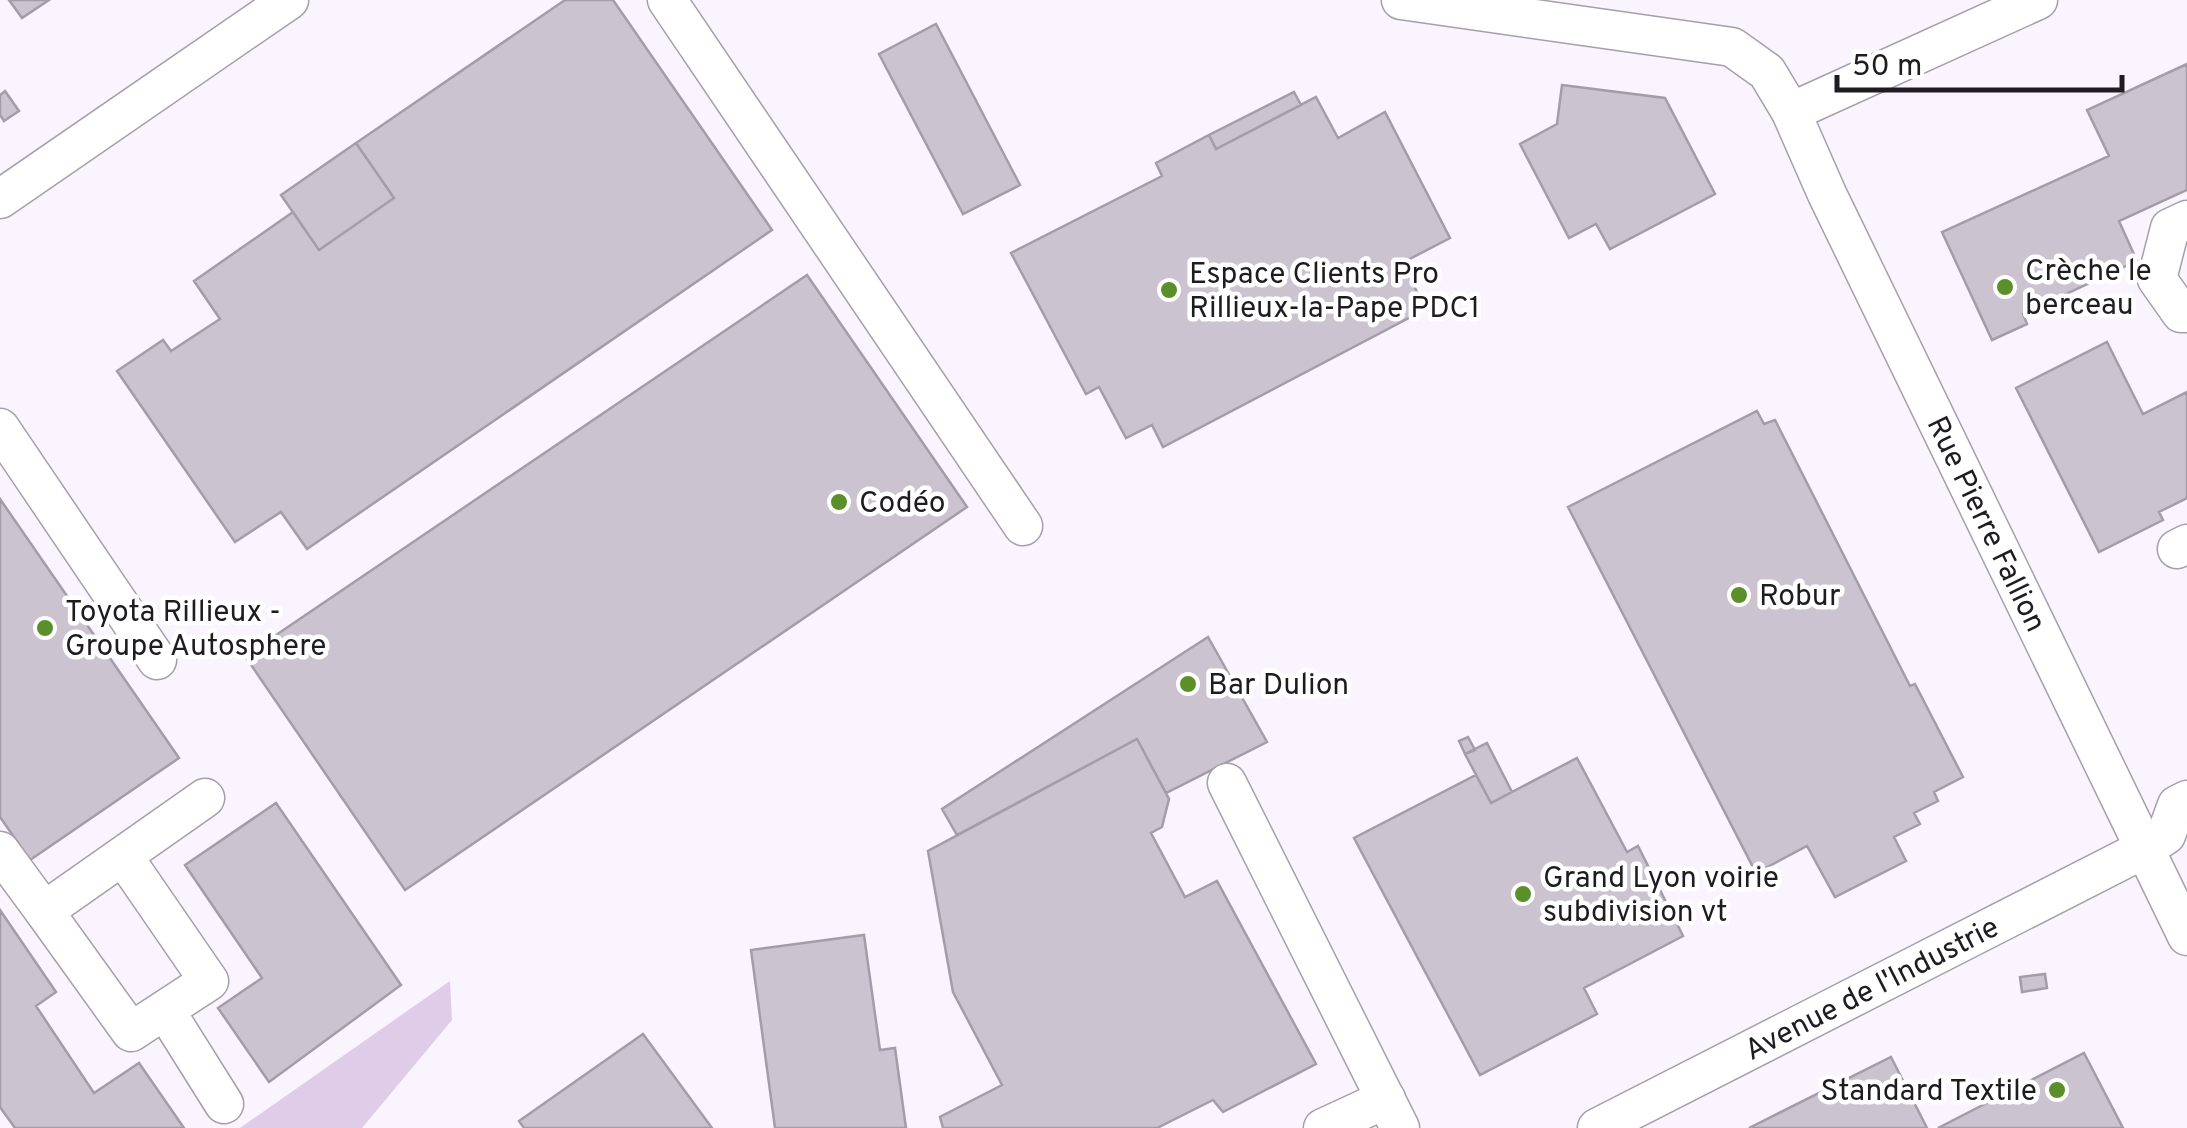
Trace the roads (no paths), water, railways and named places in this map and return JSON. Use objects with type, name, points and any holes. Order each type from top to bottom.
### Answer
[{"type":"street","points":[[0,200],[290,0]]},
{"type":"street","points":[[667,0],[1023,526]]},
{"type":"street","name":"Rue Pierre Fallion","points":[[1401,0],[1732,46],[1767,72],[2166,841],[2187,936]]},
{"type":"street","points":[[1790,112],[2038,0]]},
{"type":"street","points":[[2187,220],[2170,228],[2157,279],[2181,313],[2187,314]]},
{"type":"street","points":[[0,428],[157,660]]},
{"type":"street","points":[[1227,783],[1393,1114],[1323,1128]]},
{"type":"street","points":[[44,911],[205,798]]},
{"type":"street","points":[[2166,841],[2177,805],[2187,800]]},
{"type":"street","name":"Avenue de l'Industrie","points":[[1596,1128],[2166,841]]},
{"type":"street","points":[[0,851],[131,1032],[209,981],[123,856]]},
{"type":"street","points":[[165,1010],[224,1104]]},
{"type":"place","name":"Crèche le berceau","points":[[2005,287]]},
{"type":"place","name":"Espace Clients Pro Rillieux-la-Pape PDC1","points":[[1169,290]]},
{"type":"place","name":"Codéo","points":[[839,502]]},
{"type":"place","name":"Robur","points":[[1739,595]]},
{"type":"place","name":"Toyota Rillieux - Groupe Autosphere","points":[[45,628]]},
{"type":"place","name":"Bar Dulion","points":[[1188,684]]},
{"type":"place","name":"Grand Lyon voirie subdivision vt","points":[[1523,894]]},
{"type":"place","name":"Standard Textile","points":[[2057,1090]]}]
